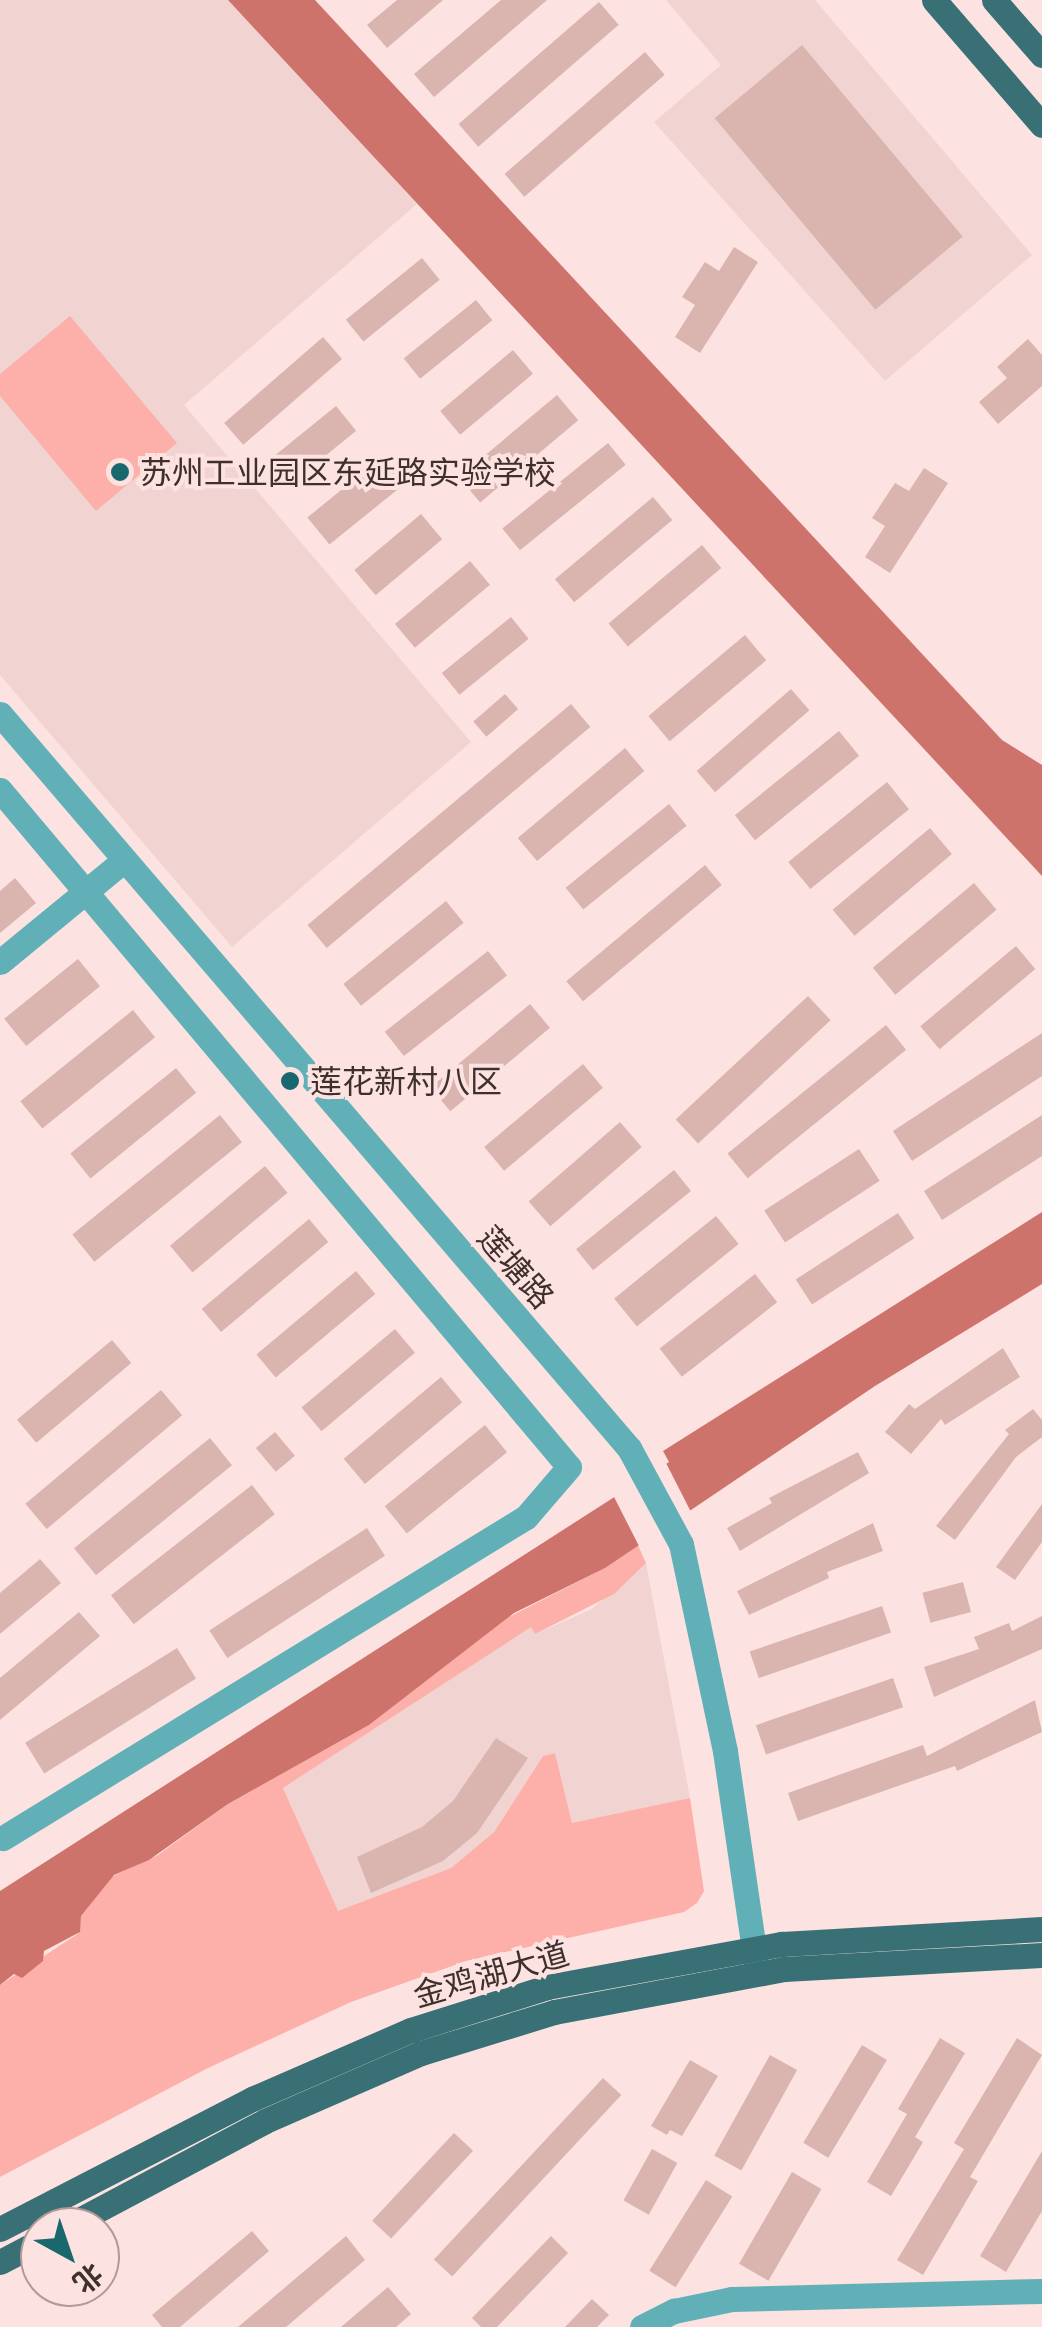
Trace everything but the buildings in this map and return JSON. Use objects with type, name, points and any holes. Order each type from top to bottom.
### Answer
[{"type":"main road","points":[[934,0],[1042,125]]},
{"type":"main road","points":[[994,0],[1042,55]]},
{"type":"main road","name":"金鸡湖大道","points":[[0,2229],[252,2099],[412,2030],[548,1988],[1042,1929]]},
{"type":"main road","name":"金鸡湖大道","points":[[103,2207],[264,2121],[421,2054],[554,2012],[756,1961],[1042,1954]]},
{"type":"street","name":"莲塘路","points":[[0,714],[628,1448],[680,1544],[725,1751],[756,1961]]},
{"type":"street","points":[[0,790],[569,1468],[526,1517],[1,1837]]},
{"type":"street","points":[[0,962],[124,860]]},
{"type":"street","points":[[642,2327],[674,2311],[732,2299],[1042,2290]]},
{"type":"shaded area","name":"苏州工业园区东延路实验学校","points":[[0,0],[228,0],[417,204],[184,405],[471,742],[232,947],[0,675]]},
{"type":"shaded area","points":[[228,0],[315,0],[1002,740],[1042,765],[1042,876]]},
{"type":"shaded area","points":[[666,0],[815,0],[1032,255],[885,381],[654,122],[721,65]]},
{"type":"shaded area","points":[[70,316],[177,443],[96,511],[0,396],[0,374]]},
{"type":"shaded area","points":[[1042,1212],[1042,1284],[875,1386],[605,1568],[514,1613],[369,1725],[228,1804],[149,1860],[114,1875],[81,1916],[80,1932],[44,1951],[43,1961],[22,1978],[14,1974],[0,1985],[0,1891],[669,1462],[663,1451]]},
{"type":"shaded area","points":[[637,1543],[646,1563],[614,1594],[535,1634],[531,1627],[283,1788],[338,1911],[451,1868],[494,1832],[543,1756],[555,1753],[572,1823],[690,1798],[704,1891],[697,1903],[684,1912],[466,1961],[351,2002],[208,2068],[0,2177],[0,1985],[79,1933],[81,1916],[109,1878],[158,1855],[228,1804],[369,1725],[501,1621],[595,1573]]},
{"type":"shaded area","points":[[646,1563],[690,1798],[572,1824],[555,1753],[543,1756],[494,1832],[451,1868],[338,1912],[283,1788],[532,1626],[535,1634],[592,1609]]},
{"type":"pier","points":[[665,1461],[692,1514],[640,1548],[612,1493]]},
{"type":"place","name":"苏州工业园区东延路实验学校","points":[[120,472]]},
{"type":"place","name":"莲花新村八区","points":[[290,1081]]}]
